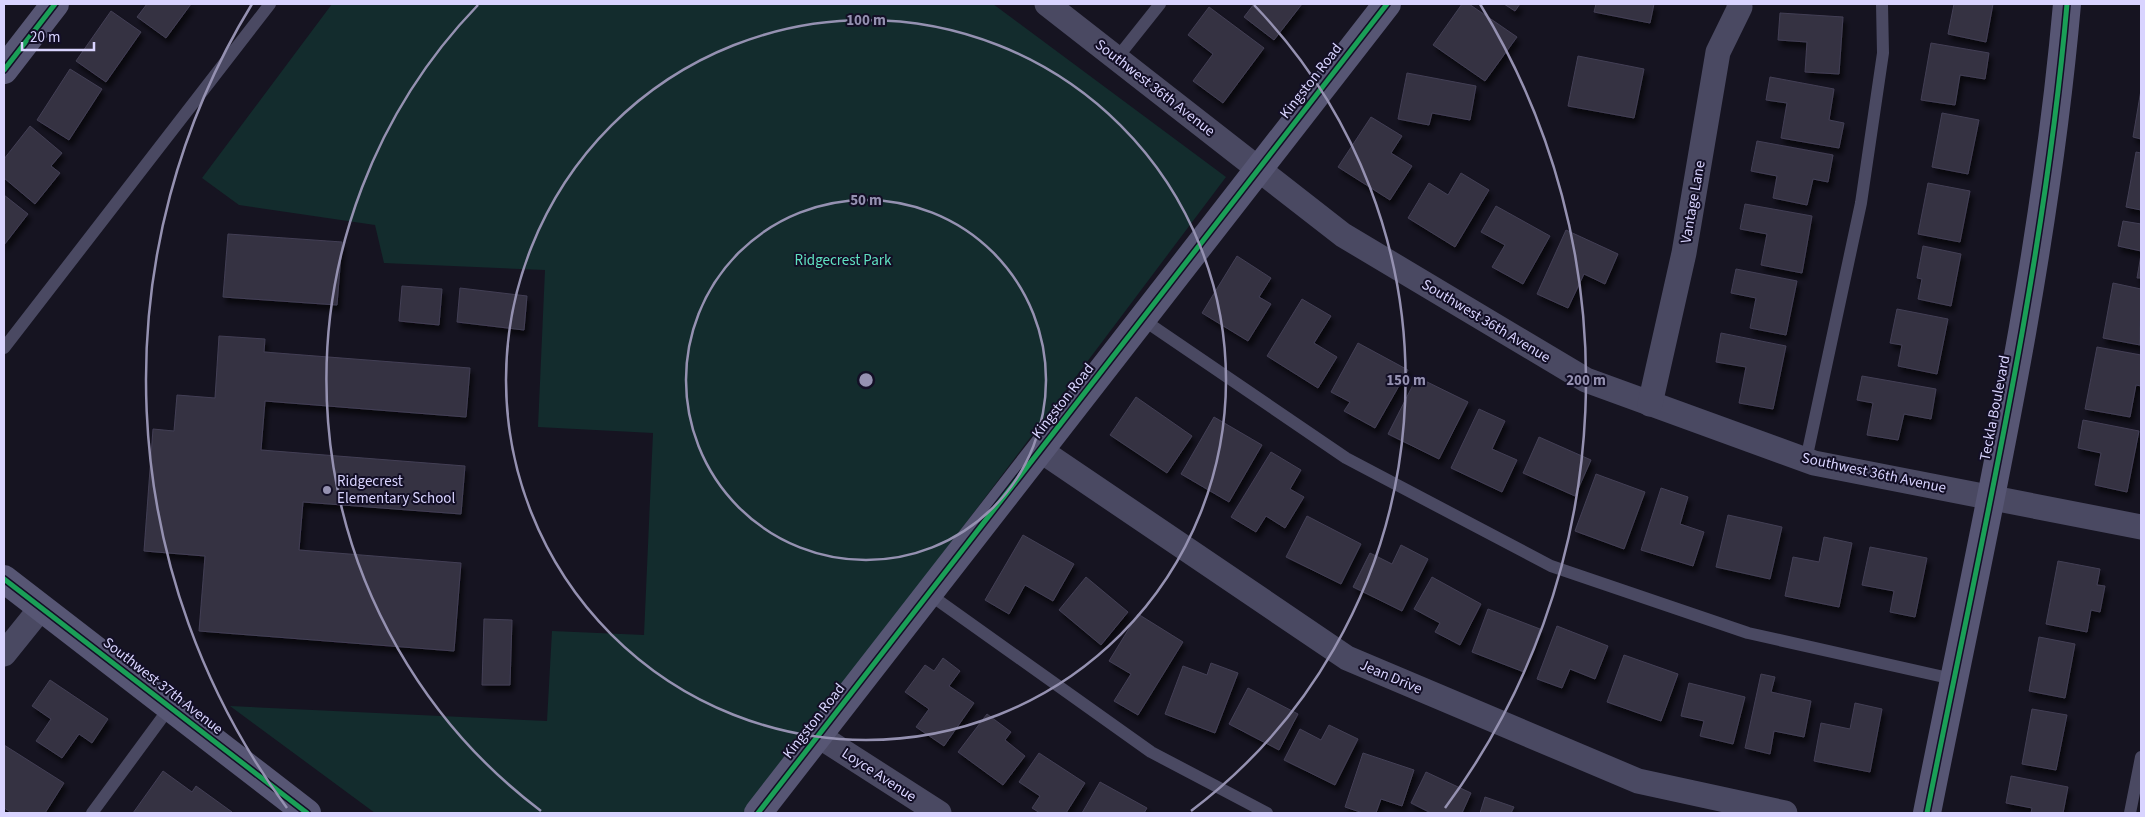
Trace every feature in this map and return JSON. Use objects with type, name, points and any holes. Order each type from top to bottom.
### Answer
[{"type":"street","points":[[4,70],[55,4]]},
{"type":"street","name":"Southwest 36th Avenue","points":[[1047,4],[1343,235],[1586,380],[1806,460],[2141,527]]},
{"type":"street","name":"Kingston Road","points":[[758,813],[1387,4]]},
{"type":"street","name":"Vantage Lane","points":[[1650,404],[1684,254],[1718,52],[1740,7],[1739,4]]},
{"type":"street","name":"Teckla Boulevard","points":[[1927,813],[2019,350],[2048,179],[2067,4]]},
{"type":"street","name":"Jean Drive","points":[[1040,450],[1347,658],[1638,781],[1785,813]]},
{"type":"street","name":"Southwest 37th Avenue","points":[[4,579],[307,813]]},
{"type":"street","points":[[4,654],[41,608]]},
{"type":"street","name":"Loyce Avenue","points":[[818,736],[939,813]]},
{"type":"lane","points":[[4,348],[270,4]]},
{"type":"lane","points":[[1116,58],[1160,4]]},
{"type":"lane","points":[[1806,460],[1861,203],[1883,53],[1882,4]]},
{"type":"lane","points":[[1142,319],[1346,458],[1551,566],[1748,634],[1954,679]]},
{"type":"lane","points":[[929,594],[1151,752],[1267,813]]},
{"type":"lane","points":[[92,813],[170,707]]},
{"type":"lane","points":[[2130,813],[2141,757]]},
{"type":"green space","name":"Ridgecrest Park","points":[[332,4],[993,4],[1226,177],[748,813],[375,813],[230,706],[547,721],[552,631],[644,635],[653,433],[538,427],[545,270],[384,263],[375,225],[239,205],[202,178]]},
{"type":"building","points":[[147,4],[191,4],[166,38],[137,17]]},
{"type":"building","points":[[1254,4],[1302,4],[1274,40],[1244,17]]},
{"type":"building","points":[[1462,4],[1469,4],[1517,37],[1485,81],[1433,45]]},
{"type":"building","points":[[1504,4],[1520,4],[1515,11]]},
{"type":"building","points":[[1596,4],[1654,4],[1650,23],[1594,12]]},
{"type":"building","points":[[1954,4],[1993,4],[1986,42],[1948,34]]},
{"type":"building","points":[[1209,7],[1264,48],[1223,103],[1193,81],[1213,54],[1188,35]]},
{"type":"building","points":[[111,11],[141,32],[106,82],[76,61]]},
{"type":"building","points":[[1780,13],[1843,17],[1839,74],[1805,72],[1807,42],[1778,40]]},
{"type":"building","points":[[1931,43],[1989,53],[1985,79],[1960,75],[1955,105],[1921,100]]},
{"type":"building","points":[[1578,56],[1644,69],[1634,118],[1568,106]]},
{"type":"building","points":[[70,69],[102,89],[69,140],[37,120]]},
{"type":"building","points":[[1407,73],[1476,86],[1470,120],[1432,113],[1429,125],[1398,119]]},
{"type":"building","points":[[1770,77],[1834,89],[1829,120],[1844,123],[1839,148],[1781,138],[1787,103],[1766,100]]},
{"type":"building","points":[[2141,90],[2141,139],[2133,137]]},
{"type":"building","points":[[1942,113],[1979,120],[1968,174],[1932,167]]},
{"type":"building","points":[[1371,117],[1402,136],[1391,153],[1412,166],[1390,200],[1338,167]]},
{"type":"building","points":[[30,126],[62,153],[51,166],[60,173],[35,204],[4,178],[4,159]]},
{"type":"building","points":[[1757,141],[1833,155],[1828,182],[1813,179],[1807,205],[1773,198],[1777,176],[1751,171]]},
{"type":"building","points":[[2136,152],[2141,153],[2141,210],[2126,207]]},
{"type":"building","points":[[1461,173],[1489,190],[1455,247],[1408,218],[1429,183],[1448,195]]},
{"type":"building","points":[[1928,183],[1970,191],[1960,242],[1918,234]]},
{"type":"building","points":[[4,195],[28,214],[4,245]]},
{"type":"building","points":[[1745,204],[1812,216],[1802,273],[1761,265],[1767,234],[1740,229]]},
{"type":"building","points":[[1496,206],[1550,236],[1523,284],[1492,267],[1505,245],[1481,232]]},
{"type":"building","points":[[2123,221],[2141,224],[2141,251],[2118,246]]},
{"type":"building","points":[[1566,230],[1618,254],[1605,284],[1584,274],[1568,308],[1537,294]]},
{"type":"building","points":[[228,234],[342,242],[337,305],[223,297]]},
{"type":"building","points":[[1923,246],[1961,254],[1951,306],[1918,299],[1922,279],[1917,278]]},
{"type":"building","points":[[2141,255],[2141,278],[2137,278]]},
{"type":"building","points":[[1237,256],[1271,278],[1259,297],[1271,304],[1248,341],[1202,313]]},
{"type":"building","points":[[1736,269],[1797,281],[1786,335],[1750,328],[1756,298],[1731,293]]},
{"type":"building","points":[[2113,283],[2141,289],[2140,345],[2103,338]]},
{"type":"building","points":[[402,286],[442,289],[439,325],[399,321]]},
{"type":"building","points":[[460,288],[527,296],[524,330],[457,322]]},
{"type":"building","points":[[1302,299],[1331,316],[1314,343],[1337,357],[1318,388],[1267,356]]},
{"type":"building","points":[[1897,309],[1948,319],[1937,374],[1898,366],[1902,345],[1890,343]]},
{"type":"building","points":[[1721,333],[1786,346],[1773,409],[1739,403],[1746,367],[1716,362]]},
{"type":"building","points":[[219,336],[265,339],[264,352],[470,368],[466,417],[265,401],[261,450],[465,466],[461,514],[303,502],[299,550],[461,563],[454,651],[199,631],[205,556],[144,551],[153,429],[174,431],[177,395],[215,398]]},
{"type":"building","points":[[1358,343],[1408,370],[1375,428],[1344,411],[1350,402],[1331,392]]},
{"type":"building","points":[[2097,347],[2141,355],[2141,386],[2136,385],[2130,417],[2085,409]]},
{"type":"building","points":[[1862,376],[1936,389],[1931,419],[1904,414],[1898,440],[1867,435],[1873,403],[1857,400]]},
{"type":"building","points":[[1417,377],[1468,402],[1439,459],[1388,434]]},
{"type":"building","points":[[1136,397],[1192,436],[1167,473],[1110,435]]},
{"type":"building","points":[[1479,409],[1505,421],[1492,449],[1517,460],[1502,492],[1451,468]]},
{"type":"building","points":[[1214,417],[1262,445],[1229,502],[1181,474]]},
{"type":"building","points":[[2083,420],[2139,431],[2127,492],[2095,485],[2101,453],[2078,448]]},
{"type":"building","points":[[1539,437],[1591,460],[1575,496],[1523,473]]},
{"type":"building","points":[[1271,452],[1301,470],[1290,489],[1304,497],[1285,528],[1266,516],[1256,532],[1231,517]]},
{"type":"building","points":[[1596,474],[1645,492],[1624,549],[1575,531]]},
{"type":"building","points":[[1661,488],[1688,497],[1680,524],[1704,532],[1693,566],[1641,550]]},
{"type":"building","points":[[1728,515],[1782,527],[1770,579],[1716,567]]},
{"type":"building","points":[[1307,516],[1361,544],[1341,584],[1286,557]]},
{"type":"building","points":[[1023,535],[1074,564],[1053,601],[1025,585],[1009,614],[985,600]]},
{"type":"building","points":[[1824,537],[1852,543],[1839,607],[1785,596],[1793,557],[1819,562]]},
{"type":"building","points":[[1401,545],[1428,559],[1402,611],[1353,587],[1370,553],[1392,564]]},
{"type":"building","points":[[1870,547],[1927,558],[1915,617],[1890,612],[1894,591],[1862,585]]},
{"type":"building","points":[[2058,561],[2100,569],[2097,585],[2105,586],[2100,612],[2091,610],[2087,632],[2046,624]]},
{"type":"building","points":[[1086,577],[1128,612],[1101,645],[1059,610]]},
{"type":"building","points":[[1432,577],[1481,604],[1460,645],[1435,632],[1440,623],[1414,609]]},
{"type":"building","points":[[1488,609],[1540,629],[1524,672],[1472,652]]},
{"type":"building","points":[[1138,614],[1183,642],[1138,715],[1114,701],[1131,674],[1109,661]]},
{"type":"building","points":[[484,619],[512,620],[510,685],[482,685]]},
{"type":"building","points":[[1557,626],[1608,646],[1595,679],[1570,669],[1562,688],[1537,679]]},
{"type":"building","points":[[2039,637],[2075,644],[2065,698],[2029,691]]},
{"type":"building","points":[[1624,655],[1678,674],[1661,721],[1607,702]]},
{"type":"building","points":[[943,658],[960,671],[949,686],[974,703],[944,746],[916,727],[929,709],[905,692],[925,665],[934,671]]},
{"type":"building","points":[[1211,663],[1238,673],[1215,733],[1165,714],[1183,666],[1207,675]]},
{"type":"building","points":[[1761,674],[1775,677],[1771,692],[1811,701],[1804,737],[1774,731],[1770,754],[1745,748]]},
{"type":"building","points":[[50,680],[108,719],[92,743],[79,734],[62,758],[36,741],[51,719],[32,706]]},
{"type":"building","points":[[1689,683],[1745,697],[1733,744],[1700,736],[1704,721],[1681,716]]},
{"type":"building","points":[[1248,688],[1298,714],[1279,750],[1229,724]]},
{"type":"building","points":[[1855,703],[1882,709],[1870,772],[1814,761],[1821,723],[1850,729]]},
{"type":"building","points":[[2032,709],[2067,715],[2056,770],[2022,764]]},
{"type":"building","points":[[987,714],[1011,732],[1005,740],[1025,756],[1003,785],[958,752]]},
{"type":"building","points":[[1329,725],[1358,739],[1335,785],[1284,760],[1300,729],[1321,740]]},
{"type":"building","points":[[4,745],[64,783],[45,813],[12,813],[4,808]]},
{"type":"building","points":[[1039,753],[1085,783],[1066,813],[1040,813],[1032,808],[1040,796],[1019,782]]},
{"type":"building","points":[[1363,753],[1414,770],[1402,806],[1381,799],[1376,813],[1363,813],[1345,807]]},
{"type":"building","points":[[163,771],[192,792],[196,786],[232,812],[133,813]]},
{"type":"building","points":[[1426,772],[1471,793],[1462,813],[1431,813],[1411,803]]},
{"type":"building","points":[[2011,776],[2068,787],[2063,813],[2031,813],[2032,808],[2006,803]]},
{"type":"building","points":[[1100,782],[1147,808],[1144,813],[1082,813]]},
{"type":"building","points":[[1485,797],[1514,807],[1511,813],[1480,813]]},
{"type":"cycle path","points":[[4,70],[55,4]]},
{"type":"cycle path","points":[[758,813],[1387,4]]},
{"type":"cycle path","points":[[1927,813],[2008,410],[2026,309],[2056,106],[2067,4]]},
{"type":"cycle path","points":[[4,579],[307,813]]},
{"type":"place","name":"Ridgecrest Elementary School","points":[[327,490]]}]
